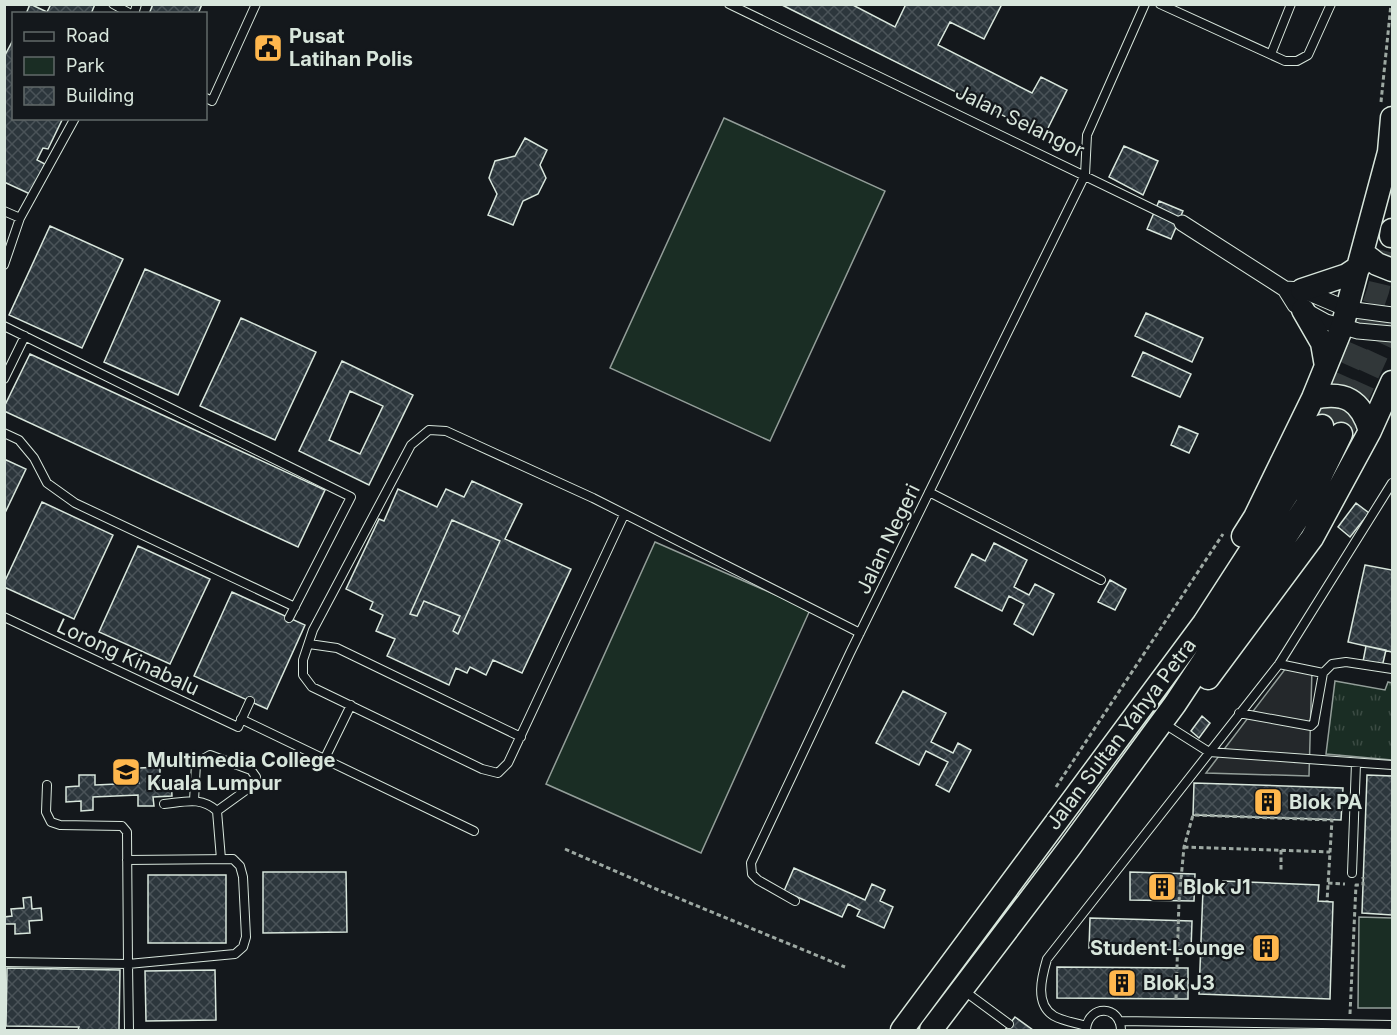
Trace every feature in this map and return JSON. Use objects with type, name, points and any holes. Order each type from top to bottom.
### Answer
[{"type":"main road","points":[[1112,745],[1131,699],[1255,517],[1313,398],[1344,318],[1389,152],[1387,111]]},
{"type":"main road","points":[[1361,260],[1392,270]]},
{"type":"main road","points":[[1326,366],[1322,343],[1297,296],[1347,275],[1361,260]]},
{"type":"main road","points":[[1125,770],[1163,739],[1172,728],[1312,538],[1392,387]]},
{"type":"main road","points":[[1313,398],[1336,395],[1351,400],[1365,415],[1370,431]]},
{"type":"main road","name":"Jalan Sultan Yahya Petra","points":[[902,1030],[1204,623],[1288,493],[1332,430],[1306,506],[1175,704],[1070,847],[961,989],[937,1026]]},
{"type":"street","name":"Jalan Selangor","points":[[1182,223],[1297,296],[1326,322],[1344,318]]},
{"type":"street","points":[[1344,318],[1392,315]]},
{"type":"street","points":[[1344,318],[1392,334]]},
{"type":"lane","points":[[112,4],[128,12]]},
{"type":"lane","points":[[207,98],[212,101],[256,4]]},
{"type":"lane","name":"Jalan Selangor","points":[[729,4],[1182,223]]},
{"type":"lane","points":[[1085,175],[1087,135],[1145,4]]},
{"type":"lane","points":[[1160,4],[1285,61],[1297,61],[1308,55],[1331,4]]},
{"type":"lane","points":[[1271,54],[1291,4]]},
{"type":"lane","points":[[4,265],[20,218],[74,120]]},
{"type":"lane","name":"Jalan Negeri","points":[[795,901],[758,880],[752,874],[751,863],[860,633],[1085,175]]},
{"type":"lane","points":[[4,211],[20,218]]},
{"type":"lane","points":[[4,326],[351,497],[290,618]]},
{"type":"lane","points":[[4,380],[25,336]]},
{"type":"lane","points":[[624,515],[521,737],[508,763],[498,772],[482,769],[312,687],[303,675],[303,660],[314,630],[411,445],[429,430],[446,431],[593,498],[860,633]]},
{"type":"lane","points":[[4,433],[19,440],[34,458],[46,483],[75,503],[295,607]]},
{"type":"lane","points":[[1121,1030],[1119,1021],[1112,1013],[1100,1011],[1090,1016],[1086,1028],[1052,1015],[1043,1001],[1040,984],[1047,959],[1279,664],[1392,483]]},
{"type":"lane","points":[[929,492],[1101,580]]},
{"type":"lane","name":"Lorong Kinabalu","points":[[4,617],[239,723],[325,758],[474,831]]},
{"type":"lane","points":[[309,644],[337,648],[521,737]]},
{"type":"lane","points":[[1239,713],[1311,726],[1316,718],[1323,673],[1332,664],[1346,662],[1392,669]]},
{"type":"lane","points":[[1279,664],[1323,673]]},
{"type":"lane","points":[[239,723],[249,701]]},
{"type":"lane","points":[[325,758],[351,705]]},
{"type":"lane","points":[[1172,728],[1209,752],[1392,765]]},
{"type":"lane","points":[[194,801],[196,763],[202,758],[210,756],[251,770],[256,777],[254,785],[217,811]]},
{"type":"lane","points":[[1352,873],[1356,763]]},
{"type":"lane","points":[[46,785],[46,812],[51,822],[60,825],[122,826],[127,832],[129,1030]]},
{"type":"lane","points":[[164,804],[208,802],[217,811],[221,859]]},
{"type":"lane","points":[[4,962],[129,964],[235,954],[243,947],[246,937],[243,877],[240,866],[233,859],[127,860]]},
{"type":"lane","points":[[961,989],[1009,1024]]},
{"type":"lane","points":[[1119,1021],[1333,1027],[1392,1025]]},
{"type":"path","points":[[1387,111],[1391,4]]},
{"type":"path","points":[[1053,790],[1223,533]]},
{"type":"path","points":[[1176,999],[1179,901],[1184,847],[1193,815],[1332,820],[1327,902]]},
{"type":"path","points":[[1184,847],[1330,852]]},
{"type":"path","points":[[565,849],[846,967]]},
{"type":"path","points":[[1281,850],[1281,870]]},
{"type":"path","points":[[1328,883],[1356,885]]},
{"type":"green space","points":[[724,118],[885,191],[770,441],[610,368]]},
{"type":"green space","points":[[655,542],[810,610],[701,853],[546,784]]},
{"type":"green space","points":[[1335,681],[1385,690],[1388,682],[1392,683],[1392,760],[1326,754]]},
{"type":"green space","points":[[1359,917],[1392,918],[1392,1008],[1358,1008]]},
{"type":"shaded area","points":[[1286,668],[1312,669],[1309,776],[1206,773]]},
{"type":"building","points":[[30,4],[47,12],[27,12]]},
{"type":"building","points":[[51,4],[95,4],[92,12],[47,12]]},
{"type":"building","points":[[153,4],[202,4],[199,12],[150,12]]},
{"type":"building","points":[[780,4],[851,4],[895,27],[906,4],[1002,4],[984,39],[950,22],[938,45],[1032,93],[1041,77],[1067,90],[1044,136]]},
{"type":"building","points":[[12,42],[12,120],[62,120],[48,149],[43,148],[37,160],[45,164],[30,194],[4,182],[4,57]]},
{"type":"building","points":[[525,138],[547,150],[540,165],[546,178],[538,194],[523,201],[513,225],[488,215],[497,194],[489,178],[495,161],[515,156]]},
{"type":"building","points":[[1124,146],[1158,161],[1143,195],[1109,177]]},
{"type":"building","points":[[1159,201],[1183,211],[1171,239],[1147,229]]},
{"type":"building","points":[[50,226],[123,259],[82,348],[9,315]]},
{"type":"building","points":[[145,269],[220,301],[178,395],[104,362]]},
{"type":"building","points":[[1146,313],[1203,338],[1192,362],[1135,336]]},
{"type":"building","points":[[241,318],[316,352],[275,440],[200,406]]},
{"type":"building","points":[[1143,352],[1191,374],[1180,397],[1132,376]]},
{"type":"building","points":[[30,354],[325,490],[298,547],[4,411]]},
{"type":"building","points":[[342,361],[413,395],[369,485],[299,451]],"holes":[[[350,391],[383,406],[360,454],[329,440]]]},
{"type":"building","points":[[1179,426],[1198,434],[1189,453],[1171,445]]},
{"type":"building","points":[[4,459],[26,469],[4,515]]},
{"type":"building","points":[[472,481],[522,504],[505,539],[571,569],[522,673],[493,660],[486,675],[470,667],[467,673],[456,668],[449,685],[387,656],[395,639],[376,631],[383,615],[370,609],[373,602],[346,589],[379,519],[384,521],[398,489],[437,507],[446,489],[464,497]],"holes":[[[452,520],[500,541],[458,634],[453,631],[460,616],[424,601],[417,616],[410,614]]]},
{"type":"building","points":[[42,502],[113,535],[74,619],[4,587]]},
{"type":"building","points":[[1356,503],[1369,513],[1350,537],[1338,527]]},
{"type":"building","points":[[452,520],[500,541],[458,634],[453,631],[460,616],[424,601],[417,616],[410,614]]},
{"type":"building","points":[[994,543],[1027,560],[1014,587],[1029,595],[1035,584],[1054,594],[1033,635],[1014,624],[1024,604],[1009,596],[1002,611],[955,587],[972,554],[985,561]]},
{"type":"building","points":[[138,546],[210,579],[170,664],[99,632]]},
{"type":"building","points":[[1365,565],[1392,570],[1392,652],[1348,642]]},
{"type":"building","points":[[1110,580],[1126,589],[1115,610],[1098,602]]},
{"type":"building","points":[[232,592],[305,625],[267,709],[194,676]]},
{"type":"building","points":[[1366,646],[1386,650],[1381,671],[1362,667]]},
{"type":"building","points":[[903,691],[946,713],[931,742],[953,753],[958,743],[971,750],[949,792],[936,785],[948,762],[926,751],[919,765],[876,743]]},
{"type":"building","points":[[1202,716],[1210,723],[1199,738],[1191,731]]},
{"type":"building","points":[[160,767],[160,780],[171,779],[172,796],[153,797],[154,806],[138,806],[138,795],[93,797],[93,810],[81,811],[81,801],[66,802],[66,787],[79,786],[79,775],[95,775],[95,785],[139,783],[139,768]]},
{"type":"building","points":[[1367,775],[1392,776],[1392,915],[1362,913]]},
{"type":"building","name":"Blok PA","points":[[1194,783],[1343,788],[1341,820],[1193,815]]},
{"type":"building","points":[[794,868],[865,900],[872,884],[885,890],[880,901],[893,907],[884,928],[857,916],[860,910],[848,904],[842,917],[784,891]]},
{"type":"building","points":[[263,872],[346,872],[347,932],[263,933]]},
{"type":"building","name":"Blok J1","points":[[1130,872],[1195,874],[1194,901],[1130,900]]},
{"type":"building","points":[[148,875],[226,875],[226,943],[148,943]]},
{"type":"building","name":"Student Lounge","points":[[1223,881],[1319,885],[1318,901],[1333,902],[1330,999],[1199,994],[1203,889],[1223,890]]},
{"type":"building","points":[[31,897],[32,909],[41,908],[42,920],[29,921],[30,933],[15,934],[15,924],[4,924],[4,917],[12,916],[11,909],[24,908],[23,898]]},
{"type":"building","points":[[1090,918],[1192,921],[1191,950],[1089,948]]},
{"type":"building","name":"Blok J3","points":[[1057,967],[1188,968],[1188,999],[1057,998]]},
{"type":"building","points":[[7,968],[120,970],[119,1030],[6,1026]]},
{"type":"building","points":[[215,970],[216,1020],[146,1021],[145,971]]},
{"type":"building","points":[[1015,1017],[1033,1030],[1005,1030]]},
{"type":"tunnel","points":[[1322,426],[1363,334],[1378,291],[1391,236]]},
{"type":"tunnel","points":[[1341,434],[1386,335],[1392,314]]},
{"type":"place","name":"Pusat Latihan Polis","points":[[268,48]]},
{"type":"place","name":"Multimedia College Kuala Lumpur","points":[[126,772]]},
{"type":"place","name":"Blok PA","points":[[1268,802]]},
{"type":"place","name":"Blok J1","points":[[1162,887]]},
{"type":"place","name":"Student Lounge","points":[[1266,948]]},
{"type":"place","name":"Blok J3","points":[[1122,983]]}]
